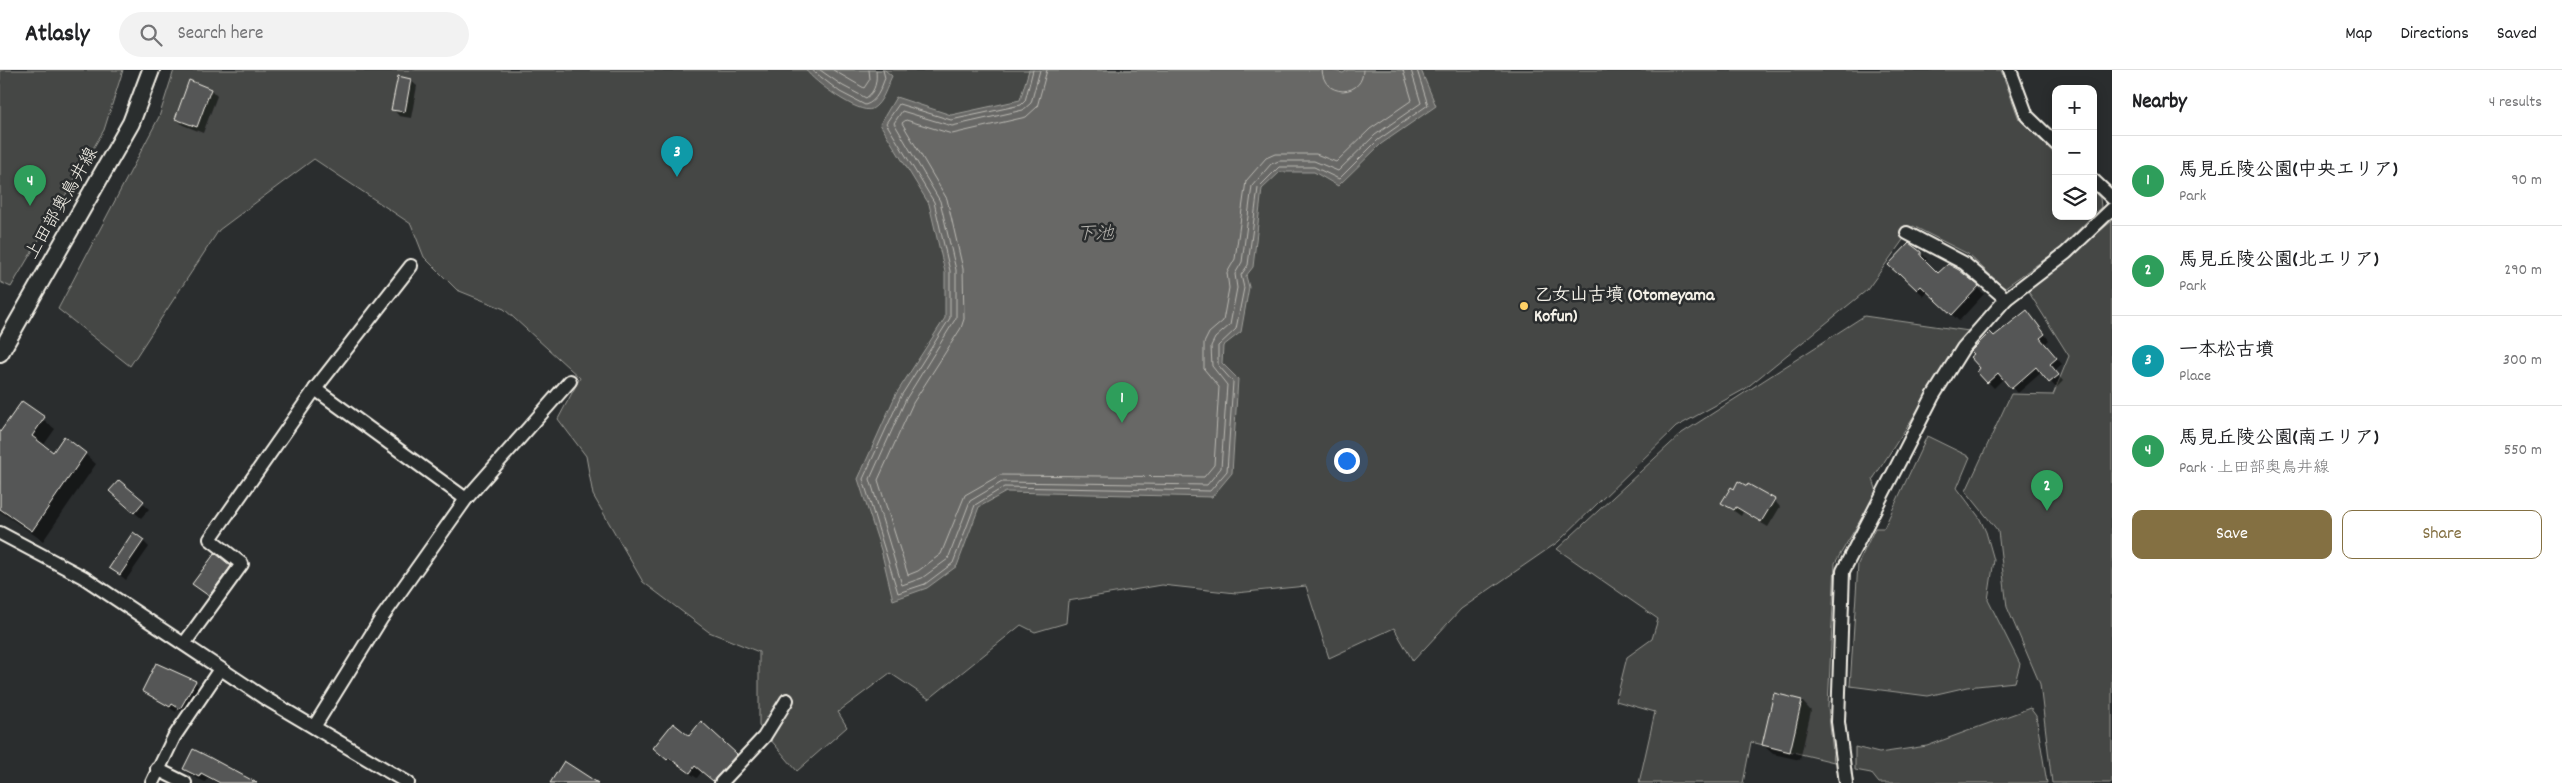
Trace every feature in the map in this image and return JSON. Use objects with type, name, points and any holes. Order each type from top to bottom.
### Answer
[{"type":"street","name":"上田部奥鳥井線","points":[[0,353],[131,123],[151,70]]},
{"type":"street","points":[[2010,70],[2028,116],[2052,140]]},
{"type":"street","points":[[2097,184],[2112,198]]},
{"type":"street","points":[[1846,783],[1838,722],[1843,571],[1933,396],[1963,348],[2006,299],[2066,253],[2112,209]]},
{"type":"street","points":[[1907,233],[1964,263],[2006,299]]},
{"type":"street","points":[[184,644],[242,564],[210,539],[314,389],[411,266]]},
{"type":"street","points":[[314,728],[381,620],[466,499],[570,381]]},
{"type":"street","points":[[314,389],[466,499]]},
{"type":"street","points":[[0,533],[83,577],[220,669],[314,728],[408,783]]},
{"type":"street","points":[[152,783],[157,769],[174,737],[220,669]]},
{"type":"street","points":[[721,783],[764,738],[787,700]]},
{"type":"street","points":[[157,769],[185,783]]},
{"type":"shaded area","points":[[0,70],[123,70],[104,130],[11,287],[0,282]]},
{"type":"shaded area","points":[[174,70],[2001,70],[2019,119],[2052,151],[2052,220],[2088,220],[2062,247],[2004,288],[1968,254],[1913,226],[1867,290],[1745,389],[1676,427],[1558,542],[1461,609],[1413,661],[1394,628],[1329,658],[1306,586],[1236,593],[1162,585],[1068,601],[1066,623],[1035,632],[1021,625],[929,699],[890,673],[838,712],[847,727],[797,771],[759,726],[759,652],[709,632],[643,582],[593,495],[586,456],[558,419],[580,378],[504,309],[457,290],[424,257],[411,224],[314,159],[219,230],[130,366],[58,309],[159,117]]},
{"type":"shaded area","points":[[2097,195],[2100,198],[2101,207],[2097,211]]},
{"type":"shaded area","points":[[2112,221],[2112,783],[2052,783],[2040,684],[2007,607],[1998,531],[1966,491],[2011,394],[2053,395],[2069,356],[2028,291]]},
{"type":"shaded area","points":[[1864,316],[1969,331],[1873,479],[1877,492],[1835,563],[1828,707],[1834,762],[1751,742],[1743,783],[1639,783],[1655,712],[1616,701],[1627,657],[1652,639],[1658,619],[1557,549],[1682,433]]},
{"type":"shaded area","points":[[1927,436],[1970,457],[1957,488],[1979,517],[1986,532],[1994,560],[1988,600],[2020,664],[2015,682],[1967,687],[1928,696],[1850,686],[1858,564],[1875,528],[1884,528]]},
{"type":"shaded area","points":[[2030,708],[2036,716],[2047,783],[1879,783],[1871,773],[1855,770],[1855,747],[1879,753],[1927,746]]},
{"type":"water","points":[[806,70],[885,70],[892,76],[879,103],[872,109],[866,109],[857,107],[837,96],[817,82]]},
{"type":"water","name":"下池","points":[[1029,70],[1331,70],[1343,73],[1348,70],[1421,70],[1436,106],[1381,144],[1338,186],[1314,172],[1280,172],[1262,189],[1253,267],[1246,276],[1249,287],[1241,332],[1223,346],[1222,363],[1238,379],[1232,473],[1212,497],[1006,492],[979,507],[957,566],[927,588],[893,600],[881,550],[858,479],[896,394],[945,318],[945,272],[929,204],[880,124],[896,97],[951,115],[1020,100]]},
{"type":"building","points":[[398,76],[411,79],[405,112],[391,110]]},
{"type":"building","points":[[189,80],[211,89],[197,127],[175,119]]},
{"type":"building","points":[[1909,243],[1921,252],[1921,256],[1938,273],[1948,264],[1979,286],[1952,315],[1921,286],[1917,290],[1888,265]]},
{"type":"building","points":[[2027,310],[2045,334],[2040,338],[2057,358],[2050,364],[2059,375],[2049,383],[2036,367],[2011,389],[1998,373],[1987,383],[1977,372],[1980,368],[1970,357],[1974,354],[1971,351],[1990,332],[1994,336]]},
{"type":"building","points":[[22,401],[45,417],[32,436],[53,452],[64,436],[86,453],[32,531],[0,509],[0,432]]},
{"type":"building","points":[[119,480],[144,501],[134,513],[109,491]]},
{"type":"building","points":[[1738,481],[1747,486],[1748,484],[1775,499],[1761,522],[1736,507],[1734,510],[1721,503],[1731,487],[1734,489]]},
{"type":"building","points":[[133,532],[144,540],[120,575],[109,568]]},
{"type":"building","points":[[215,553],[231,566],[209,596],[192,584]]},
{"type":"building","points":[[156,663],[196,681],[180,709],[172,704],[170,707],[142,691]]},
{"type":"building","points":[[1774,693],[1802,700],[1790,752],[1762,745]]},
{"type":"building","points":[[701,721],[737,754],[713,781],[695,766],[690,773],[669,758],[667,760],[653,748],[673,723],[689,736]]},
{"type":"building","points":[[193,749],[257,783],[220,783],[201,773],[199,777],[183,769]]},
{"type":"building","points":[[564,761],[598,783],[550,783]]},
{"type":"place","name":"一本松古墳","points":[[677,177]]},
{"type":"place","name":"馬見丘陵公園(南エリア)","points":[[30,206]]},
{"type":"place","name":"乙女山古墳 (Otomeyama Kofun)","points":[[1524,306]]},
{"type":"place","name":"馬見丘陵公園(中央エリア)","points":[[1122,423]]},
{"type":"place","name":"馬見丘陵公園(北エリア)","points":[[2047,511]]}]
